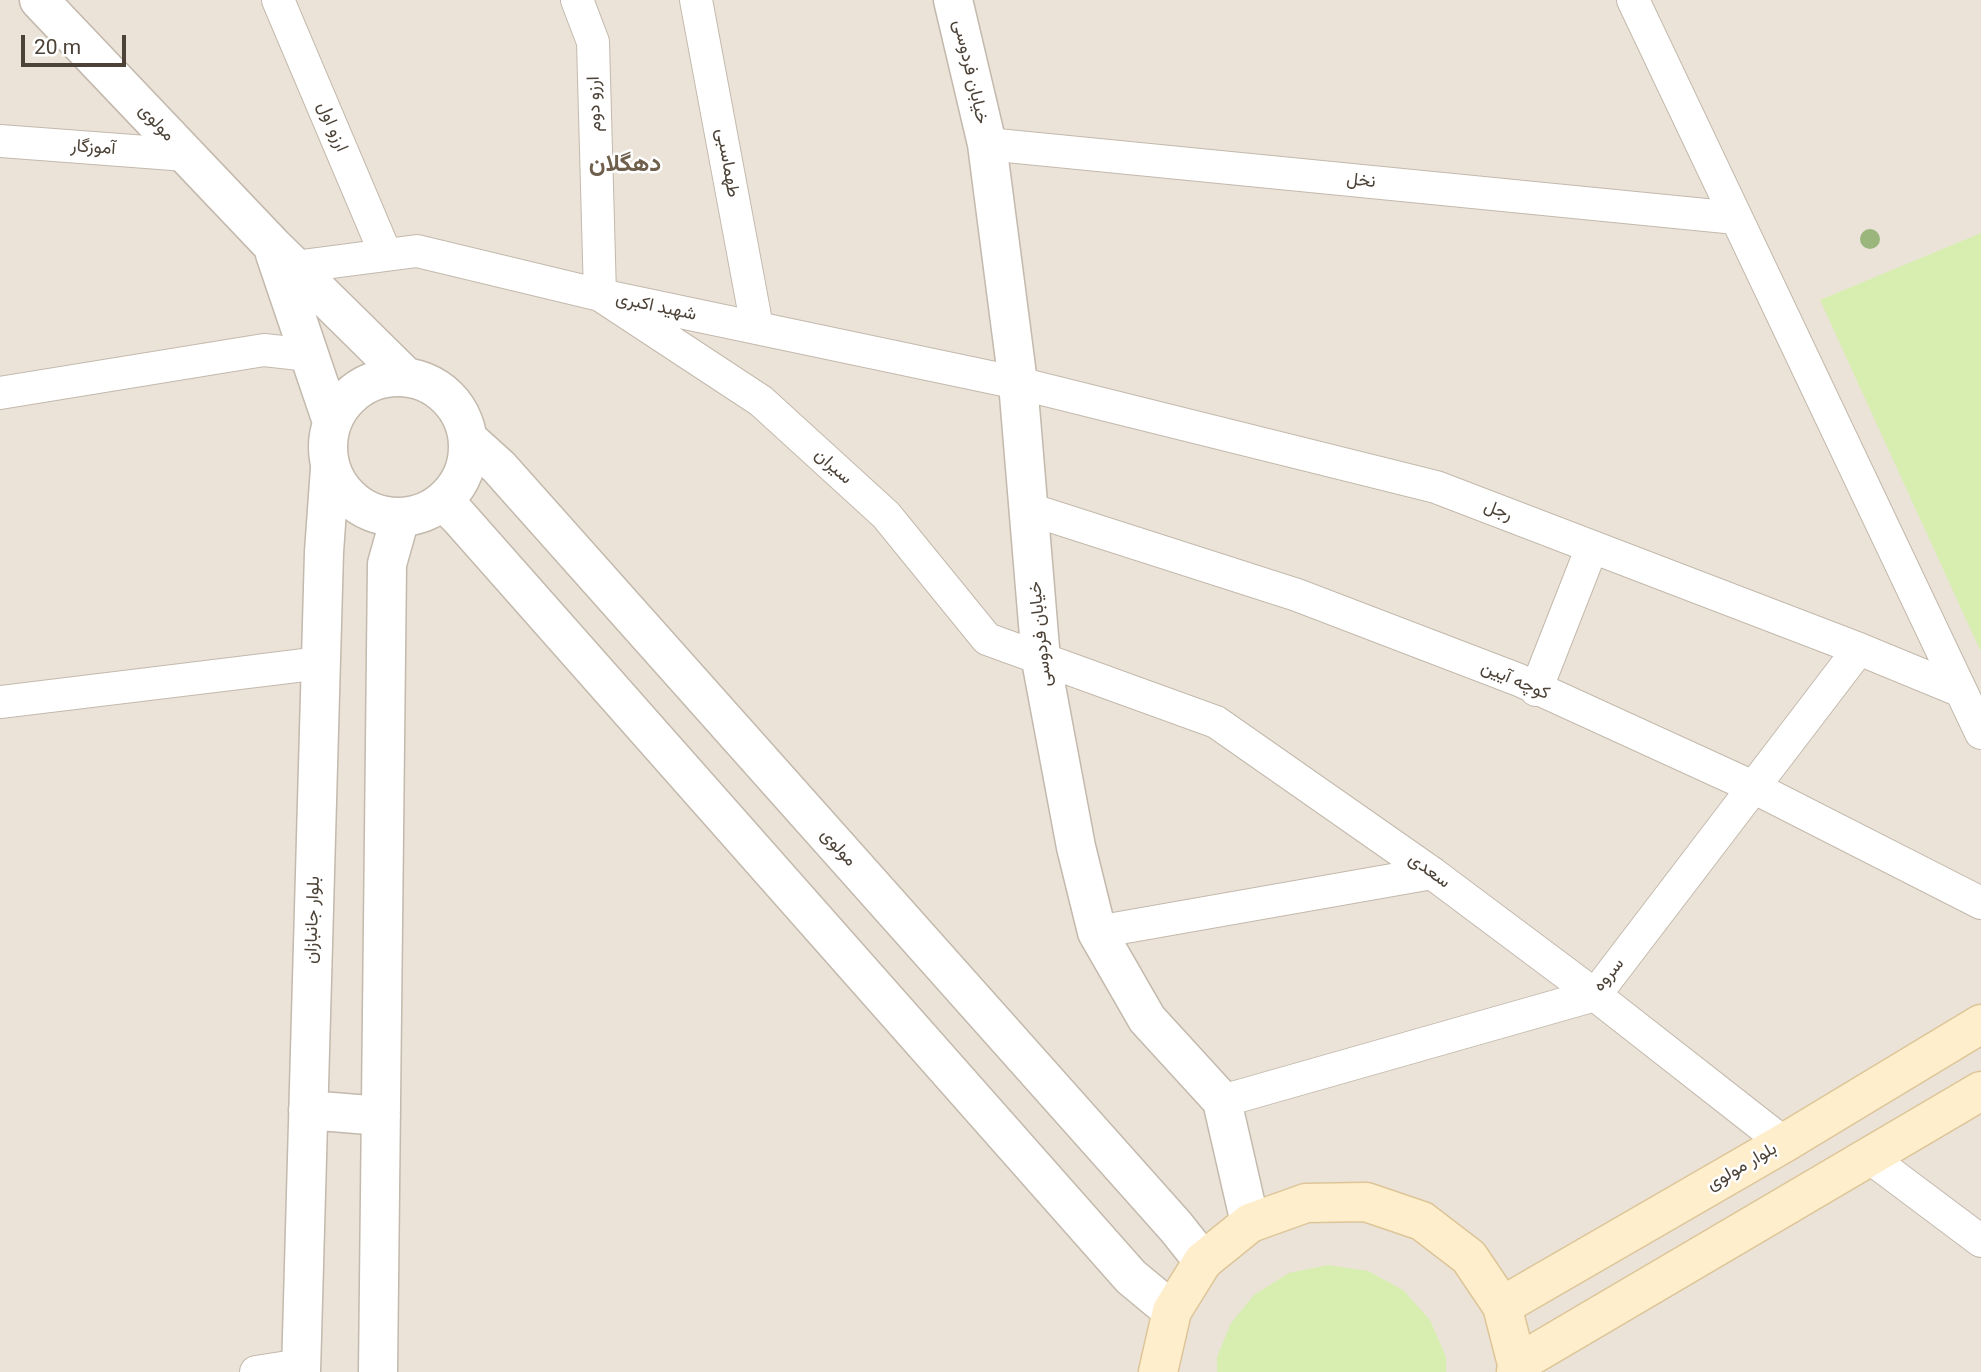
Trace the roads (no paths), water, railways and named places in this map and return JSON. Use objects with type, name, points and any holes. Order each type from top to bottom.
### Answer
[{"type":"main road","name":"بلوار مولوی","points":[[1502,1306],[1784,1143],[1981,1024]]},
{"type":"main road","points":[[1158,1372],[1172,1311],[1203,1261],[1250,1223],[1306,1203],[1366,1202],[1422,1221],[1469,1257],[1502,1306],[1516,1368],[1981,1091]]},
{"type":"street","name":"مولوی","points":[[39,0],[283,256],[406,377]]},
{"type":"street","name":"ارزو اول","points":[[278,0],[386,255]]},
{"type":"street","name":"ارزو دوم","points":[[577,0],[593,42],[600,295]]},
{"type":"street","name":"طهماسبی","points":[[696,0],[757,327]]},
{"type":"street","name":"خیابان فردوسی","points":[[953,0],[987,144],[1018,383],[1041,660],[1076,847],[1097,932],[1147,1019],[1222,1101],[1250,1223]]},
{"type":"street","points":[[1633,0],[1981,733]]},
{"type":"street","name":"آموزگار","points":[[0,141],[186,155]]},
{"type":"street","name":"نخل","points":[[987,144],[1736,218]]},
{"type":"street","name":"شهید اکبری","points":[[283,256],[386,255],[418,251],[600,295],[1018,383]]},
{"type":"street","points":[[283,256],[309,355],[332,422]]},
{"type":"street","name":"سیران","points":[[600,295],[761,401],[886,515],[987,639],[1041,660]]},
{"type":"street","points":[[0,393],[264,350],[309,355]]},
{"type":"street","points":[[406,377],[429,384],[447,397],[461,416],[468,439],[467,462],[458,484],[443,501],[423,514],[400,518],[377,515],[356,505],[340,488],[330,468],[327,445],[332,422],[344,402],[361,387],[383,378],[406,377]]},
{"type":"street","name":"رجل","points":[[1018,383],[1436,487],[1859,649],[1961,691]]},
{"type":"street","name":"مولوی","points":[[468,439],[499,467],[1176,1227],[1203,1261]]},
{"type":"street","name":"بلوار جانبازان","points":[[301,1369],[324,552],[330,468]]},
{"type":"street","points":[[443,501],[1131,1277],[1172,1311]]},
{"type":"street","name":"کوچه آیین","points":[[1029,509],[1297,595],[1519,680],[1753,787],[1981,903]]},
{"type":"street","points":[[378,1372],[387,564],[400,518]]},
{"type":"street","points":[[1536,690],[1592,547]]},
{"type":"street","name":"سروه","points":[[1222,1101],[1595,995],[1859,649]]},
{"type":"street","name":"سعدی","points":[[1041,660],[1216,722],[1432,873],[1595,995],[1784,1143]]},
{"type":"street","points":[[0,702],[321,663]]},
{"type":"street","points":[[1097,932],[1432,873]]},
{"type":"street","points":[[308,1110],[381,1116]]},
{"type":"street","points":[[1869,1157],[1981,1241]]},
{"type":"street","points":[[256,1372],[301,1369]]},
{"type":"district","name":"دهگلان","points":[[625,165]]}]
